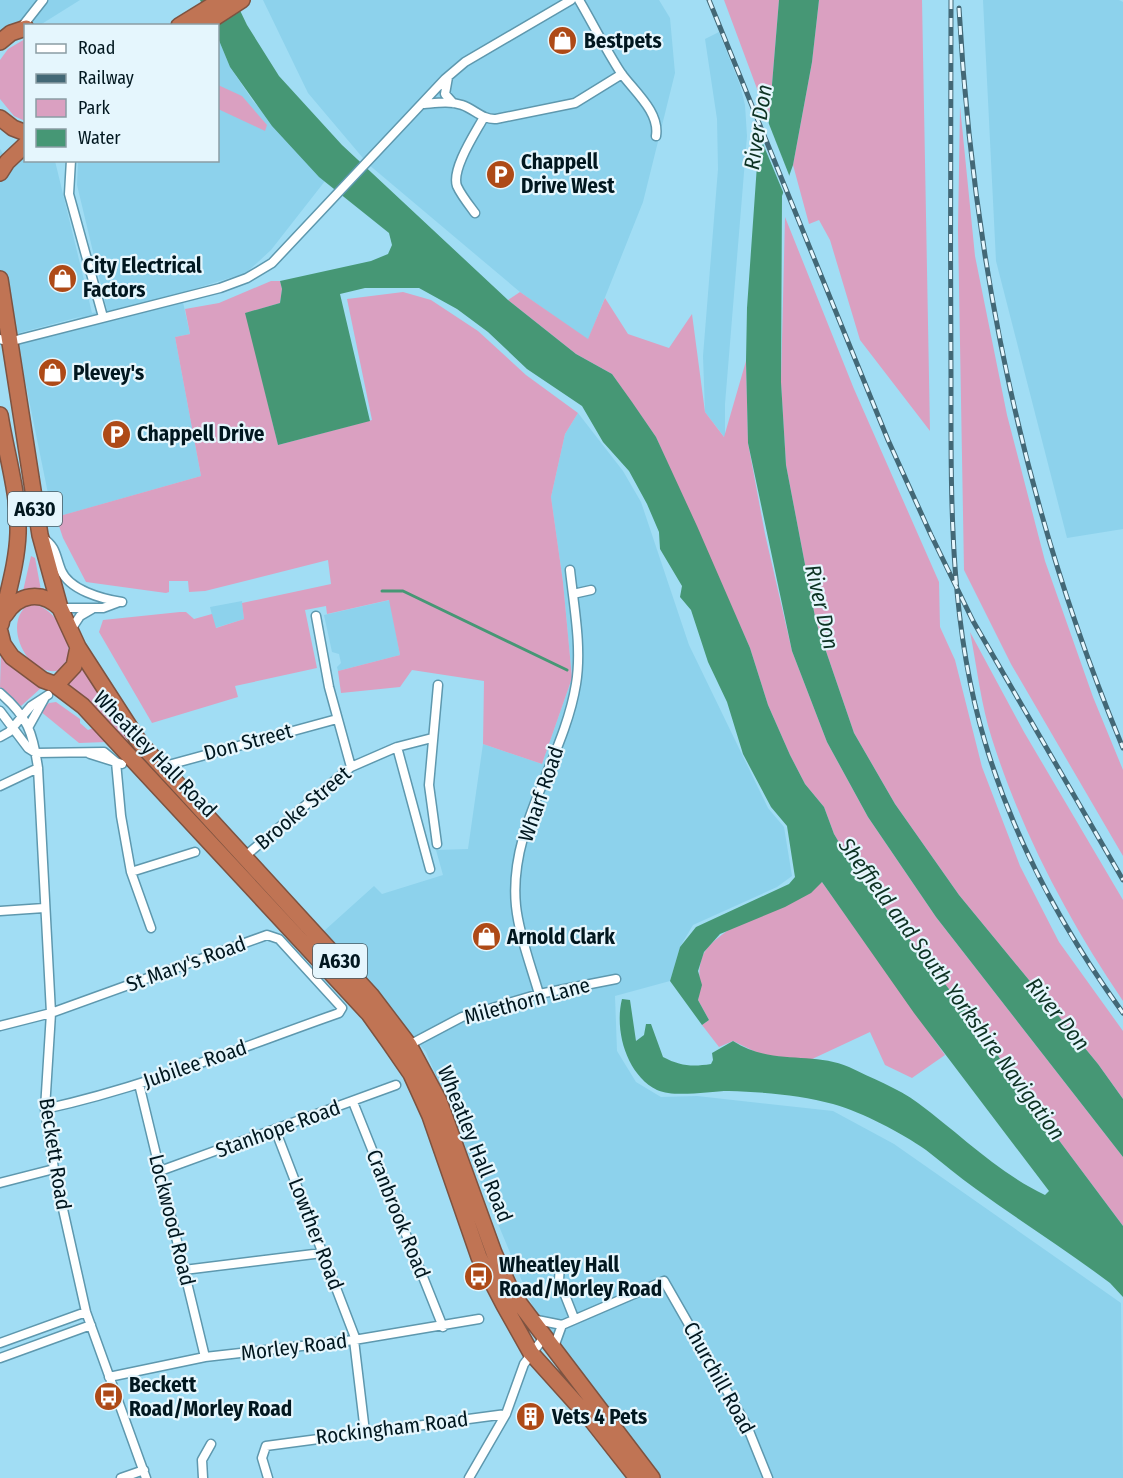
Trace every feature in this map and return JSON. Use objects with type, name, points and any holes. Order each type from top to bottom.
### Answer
[{"type":"highway","points":[[182,24],[221,0]]},
{"type":"highway","points":[[205,24],[243,0]]},
{"type":"highway","points":[[0,27],[22,29]]},
{"type":"highway","points":[[0,42],[22,29]]},
{"type":"highway","points":[[0,118],[13,128],[24,132]]},
{"type":"highway","points":[[0,173],[7,162],[24,146]]},
{"type":"highway","name":"A630","points":[[0,279],[4,340],[40,536],[60,608]]},
{"type":"highway","name":"A630","points":[[0,415],[17,511],[18,532],[17,551],[1,635]]},
{"type":"highway","points":[[1,635],[20,598],[38,596],[60,608]]},
{"type":"highway","name":"Wheatley Hall Road","points":[[60,608],[78,647],[122,718],[161,767],[371,995],[409,1046],[439,1101],[513,1295],[531,1318],[542,1345],[593,1422],[633,1476]]},
{"type":"highway","name":"Wheatley Hall Road","points":[[1,635],[24,668],[51,689],[83,706],[369,1014],[405,1066],[430,1116],[483,1266],[542,1345],[652,1478]]},
{"type":"highway","points":[[51,689],[65,678],[74,666],[78,647]]},
{"type":"highway","points":[[119,763],[130,767],[156,787]]},
{"type":"street","points":[[26,24],[43,0]]},
{"type":"street","points":[[4,340],[220,288],[247,278],[272,263],[368,164],[448,76],[465,62],[571,0]]},
{"type":"street","points":[[579,0],[622,74],[637,91],[655,121],[656,136]]},
{"type":"street","points":[[448,76],[445,94],[453,103],[484,117],[496,119],[575,104],[622,74]]},
{"type":"street","points":[[424,104],[453,103]]},
{"type":"street","points":[[475,213],[458,187],[455,178],[459,164],[484,117]]},
{"type":"street","points":[[71,162],[69,194],[103,317]]},
{"type":"street","points":[[40,536],[57,552],[61,569],[74,586],[120,602],[96,608],[80,616],[70,631]]},
{"type":"street","name":"Wharf Road","points":[[539,994],[516,905],[518,870],[524,832],[573,701],[578,665],[570,570]]},
{"type":"street","points":[[573,594],[591,590]]},
{"type":"street","points":[[60,608],[96,608]]},
{"type":"street","points":[[316,616],[337,719],[351,766]]},
{"type":"street","points":[[437,844],[429,785],[438,685]]},
{"type":"street","points":[[0,737],[21,713],[51,689]]},
{"type":"street","points":[[29,726],[51,689]]},
{"type":"street","name":"Beckett Road","points":[[0,693],[21,713],[29,726],[38,768],[51,1013],[45,1109],[54,1169],[86,1312],[145,1474]]},
{"type":"street","points":[[0,711],[13,724],[28,748],[36,753],[106,753],[119,763],[121,816],[131,872],[151,928]]},
{"type":"street","name":"Don Street","points":[[161,767],[337,719]]},
{"type":"street","name":"Brooke Street","points":[[244,857],[351,766],[397,747],[432,738]]},
{"type":"street","points":[[397,747],[430,869]]},
{"type":"street","points":[[0,786],[38,768]]},
{"type":"street","points":[[131,872],[195,852]]},
{"type":"street","points":[[0,911],[44,908]]},
{"type":"street","name":"St Mary's Road","points":[[0,1026],[51,1013],[267,934],[279,939],[341,1011]]},
{"type":"street","name":"Milethorn Lane","points":[[409,1046],[460,1018],[539,994],[616,979]]},
{"type":"street","name":"Jubilee Road","points":[[45,1109],[96,1098],[139,1084],[341,1011]]},
{"type":"street","name":"Lockwood Road","points":[[139,1084],[205,1357]]},
{"type":"street","name":"Stanhope Road","points":[[160,1171],[396,1085]]},
{"type":"street","name":"Cranbrook Road","points":[[353,1102],[443,1327]]},
{"type":"street","name":"Lowther Road","points":[[275,1129],[355,1340],[365,1432]]},
{"type":"street","points":[[0,1183],[54,1169]]},
{"type":"street","points":[[184,1270],[322,1253]]},
{"type":"street","points":[[469,1478],[506,1414],[524,1364],[561,1325],[574,1318],[559,1280],[560,1264]]},
{"type":"street","name":"Churchill Road","points":[[574,1318],[664,1281],[747,1426],[768,1478]]},
{"type":"street","points":[[0,1343],[86,1312]]},
{"type":"street","points":[[531,1318],[561,1325]]},
{"type":"street","name":"Morley Road","points":[[109,1377],[205,1357],[355,1340],[443,1327],[479,1319]]},
{"type":"street","points":[[0,1358],[91,1325]]},
{"type":"street","name":"Rockingham Road","points":[[268,1478],[262,1458],[262,1450],[266,1446],[506,1414]]},
{"type":"street","points":[[203,1478],[202,1460],[212,1444]]},
{"type":"street","points":[[121,1478],[145,1474]]},
{"type":"shaded area","points":[[0,0],[80,0],[42,24],[24,24],[24,36],[0,51]]},
{"type":"shaded area","points":[[263,0],[659,0],[670,18],[675,73],[643,202],[588,340],[520,292],[368,164],[308,93]]},
{"type":"shaded area","points":[[983,0],[1119,0],[1123,2],[1123,529],[1067,538],[996,261]]},
{"type":"shaded area","points":[[719,32],[740,85],[745,105],[747,136],[725,404],[725,438],[705,412],[703,356],[718,169],[717,119],[705,39]]},
{"type":"shaded area","points":[[219,40],[230,67],[253,101],[325,181],[271,250],[246,273],[181,293],[190,334],[175,337],[201,476],[53,518],[17,341],[83,316],[0,338],[0,149],[5,157],[24,152],[24,162],[55,162],[92,313],[107,310],[77,185],[78,162],[219,162]]},
{"type":"shaded area","points":[[578,413],[623,471],[641,502],[689,645],[768,808],[784,827],[792,876],[777,887],[693,925],[680,947],[670,981],[615,996],[617,1051],[636,1082],[661,1097],[697,1096],[833,1111],[894,1144],[1121,1303],[1123,1478],[652,1478],[545,1336],[426,1052],[324,931],[374,886],[382,894],[443,875],[436,850],[468,849],[483,744],[542,764],[572,678],[563,582],[551,497],[565,434]]},
{"type":"shaded area","points":[[390,600],[400,655],[338,671],[337,667],[341,663],[339,654],[332,652],[324,615]]},
{"type":"shaded area","points":[[242,601],[244,619],[215,628],[210,607]]},
{"type":"green space","points":[[724,0],[779,0],[769,121]]},
{"type":"green space","points":[[819,0],[922,0],[930,431],[860,340],[830,240],[819,220],[809,224],[793,165],[812,62]]},
{"type":"green space","points":[[24,40],[24,121],[14,116],[0,99],[0,60],[8,49]]},
{"type":"green space","points":[[219,85],[242,96],[267,125],[265,131],[219,109]]},
{"type":"green space","points":[[960,106],[975,256],[1007,415],[1045,561],[1093,697],[1123,770],[1123,856],[1011,664],[964,570],[958,230]]},
{"type":"green space","points":[[785,217],[854,389],[939,582],[940,627],[955,660],[982,767],[1020,866],[1059,942],[1123,1031],[1123,1099],[1098,1064],[959,895],[895,804],[854,733],[816,622],[786,465],[781,382]]},
{"type":"green space","points":[[271,281],[280,281],[282,289],[280,303],[246,313],[278,445],[372,420],[347,299],[403,292],[431,300],[478,331],[526,375],[578,413],[565,434],[551,497],[563,582],[572,678],[542,764],[483,744],[484,681],[412,670],[400,687],[341,693],[338,671],[400,655],[389,600],[327,614],[326,606],[305,610],[317,668],[235,686],[238,697],[152,723],[99,632],[103,620],[180,612],[186,612],[194,619],[212,614],[216,628],[244,619],[242,603],[331,584],[328,560],[205,591],[189,592],[188,581],[169,581],[169,592],[166,593],[86,582],[63,538],[56,517],[201,476],[175,337],[190,334],[185,309],[219,303]]},
{"type":"green space","points":[[520,292],[588,339],[605,298],[628,334],[669,348],[692,314],[705,412],[724,437],[746,361],[748,443],[765,534],[792,651],[827,742],[868,817],[936,917],[1123,1157],[1123,1226],[1008,1072],[986,1036],[856,871],[834,834],[824,807],[805,784],[790,755],[768,705],[750,648],[656,437],[612,374],[576,354],[508,300]]},
{"type":"green space","points":[[31,556],[35,558],[41,590],[23,591]]},
{"type":"green space","points":[[29,604],[45,609],[62,629],[70,655],[60,670],[49,671],[38,667],[22,648],[17,624],[21,613]]},
{"type":"green space","points":[[970,632],[1024,732],[1123,900],[1123,1001],[1065,907],[1017,808],[988,726]]},
{"type":"green space","points":[[1,652],[14,668],[41,688],[21,706],[0,687]]},
{"type":"green space","points":[[82,665],[103,702],[142,754],[139,758],[66,685]]},
{"type":"green space","points":[[56,702],[80,719],[80,723],[88,730],[93,728],[107,742],[79,743],[40,711],[49,703]]},
{"type":"green space","points":[[822,882],[945,1055],[912,1078],[885,1065],[870,1032],[810,1060],[762,1055],[733,1041],[719,1047],[702,1025],[709,1020],[698,1000],[700,967],[703,955],[710,945],[723,934],[756,914]]},
{"type":"water","points":[[200,0],[235,0],[247,25],[279,76],[342,145],[508,300],[576,354],[612,374],[656,437],[750,648],[768,705],[790,755],[805,784],[824,807],[834,834],[856,871],[986,1036],[1008,1072],[1123,1226],[1123,1297],[1110,1283],[976,1189],[926,1150],[869,1118],[833,1104],[781,1094],[729,1091],[673,1094],[657,1090],[638,1074],[625,1051],[622,1038],[620,1011],[622,999],[630,1000],[636,1041],[644,1035],[646,1024],[651,1024],[663,1057],[669,1060],[686,1065],[711,1064],[712,1053],[733,1041],[748,1049],[777,1056],[835,1062],[910,1098],[1027,1186],[1045,1195],[1049,1191],[914,1013],[822,882],[811,893],[785,907],[720,934],[704,952],[698,971],[702,985],[698,1000],[709,1020],[702,1025],[670,981],[680,947],[696,927],[789,884],[795,877],[787,826],[771,807],[743,754],[727,702],[708,662],[691,610],[680,597],[682,586],[660,549],[659,532],[647,504],[629,471],[603,442],[582,406],[527,369],[488,332],[457,309],[419,288],[365,288],[340,294],[370,421],[278,445],[245,313],[280,303],[282,289],[280,281],[371,261],[388,254],[392,245],[389,233],[319,177],[272,126],[230,67],[219,40],[219,24],[212,24]]},
{"type":"water","points":[[779,0],[819,0],[812,62],[793,165],[782,196],[781,382],[786,465],[816,622],[854,733],[895,804],[959,895],[1098,1064],[1123,1099],[1123,1157],[936,917],[868,817],[827,742],[792,651],[748,443],[746,361],[747,308],[757,165],[769,121]]},
{"type":"pier","points":[[767,119],[791,180],[786,199],[761,139]]},
{"type":"waterway","points":[[382,591],[403,591],[567,670]]},
{"type":"railway","points":[[709,0],[888,440],[931,535],[973,621],[1123,880]]},
{"type":"railway","points":[[951,0],[951,467],[954,560],[964,651],[985,742],[1010,814],[1042,884],[1080,950],[1123,1013]]},
{"type":"railway","points":[[959,8],[966,103],[977,198],[991,292],[1010,385],[1032,478],[1058,569],[1088,659],[1123,748]]},
{"type":"place","name":"Bestpets","points":[[563,41]]},
{"type":"place","name":"Chappell Drive West","points":[[500,174]]},
{"type":"place","name":"City Electrical Factors","points":[[62,278]]},
{"type":"place","name":"Plevey's","points":[[52,373]]},
{"type":"place","name":"Chappell Drive","points":[[116,434]]},
{"type":"place","name":"Arnold Clark","points":[[486,937]]},
{"type":"place","name":"Wheatley Hall Road/Morley Road","points":[[478,1277]]},
{"type":"place","name":"Beckett Road/Morley Road","points":[[108,1397]]},
{"type":"place","name":"Vets 4 Pets","points":[[531,1417]]},
{"type":"water label","name":"River Don","points":[[758,127]]},
{"type":"water label","name":"River Don","points":[[822,607]]},
{"type":"water label","name":"Sheffield and South Yorkshire Navigation","points":[[952,989]]},
{"type":"water label","name":"River Don","points":[[1058,1014]]}]
